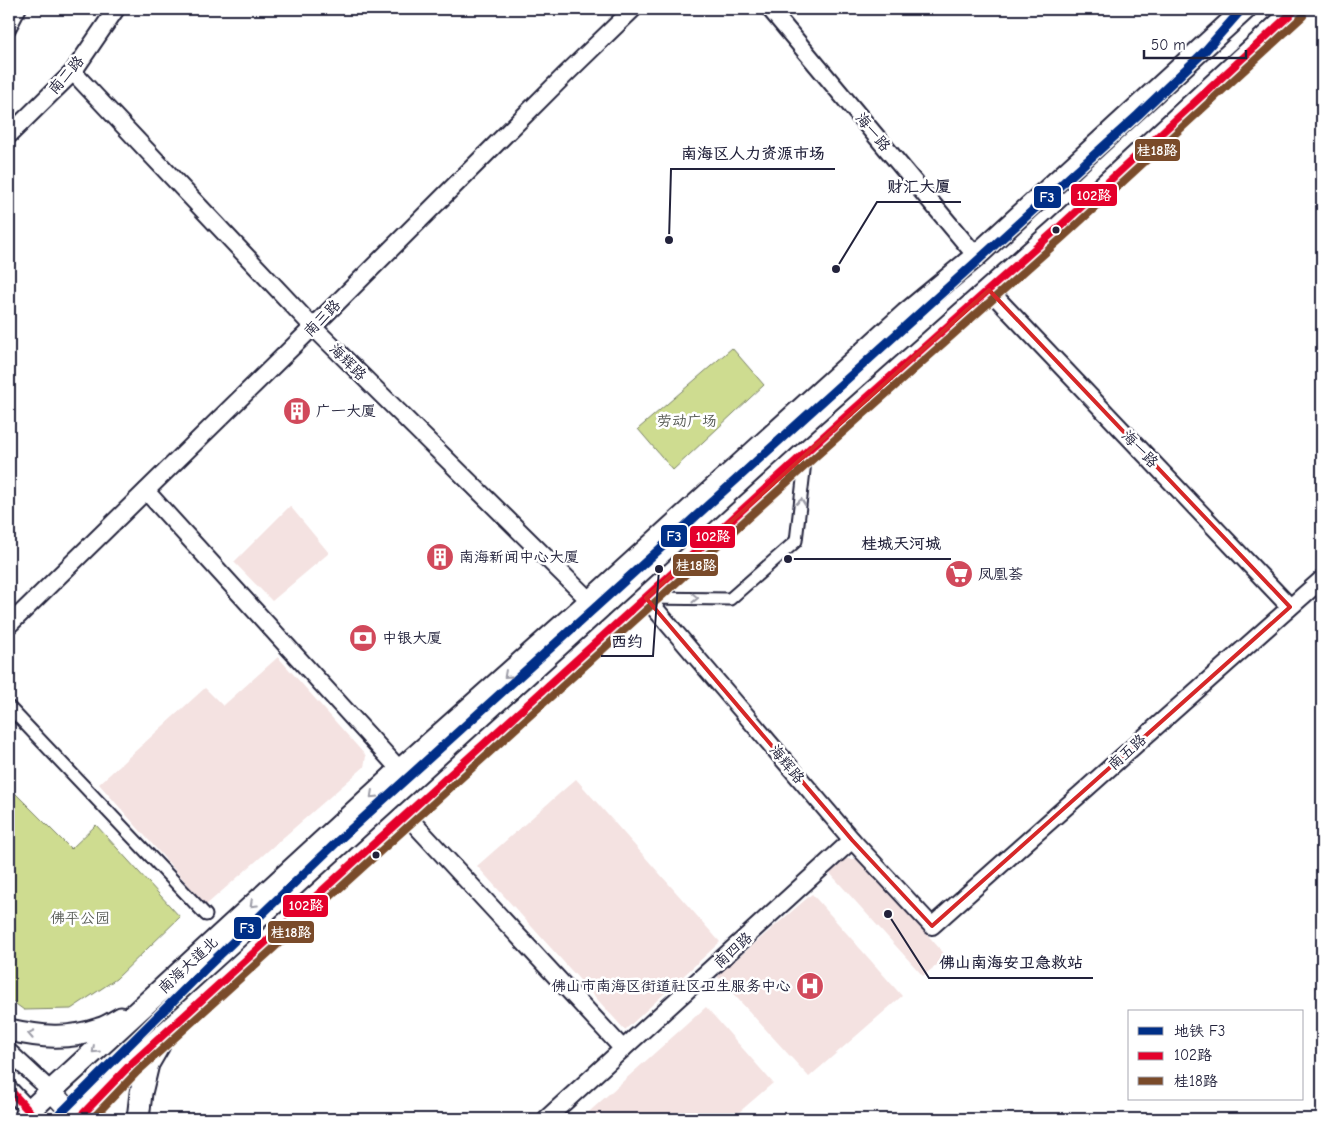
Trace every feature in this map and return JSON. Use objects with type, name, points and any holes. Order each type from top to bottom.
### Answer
[{"type":"highway","name":"南海大道北","points":[[30,1117],[51,1091],[400,770],[590,601],[906,314],[976,256],[1245,9]]},
{"type":"highway","points":[[77,1119],[130,1065],[807,452],[1063,224],[1296,9]]},
{"type":"highway","points":[[9,1030],[38,1036],[69,1036],[101,1029],[143,1006]]},
{"type":"highway","points":[[138,1119],[141,1093],[148,1064],[167,1032]]},
{"type":"main road","points":[[51,1091],[77,1119]]},
{"type":"street","points":[[9,30],[20,9]]},
{"type":"street","name":"南二路","points":[[9,134],[73,72],[116,9]]},
{"type":"street","name":"南三路","points":[[9,625],[633,9]]},
{"type":"street","name":"海一路","points":[[770,9],[976,256]]},
{"type":"street","name":"海辉路","points":[[73,72],[313,327],[590,601]]},
{"type":"street","name":"海一路","points":[[989,290],[1290,607]]},
{"type":"street","points":[[646,598],[730,599],[796,541],[807,452]]},
{"type":"street","points":[[146,491],[400,770]]},
{"type":"street","name":"南五路","points":[[932,926],[1322,579]]},
{"type":"street","name":"海辉路","points":[[646,598],[852,840],[932,926]]},
{"type":"street","points":[[9,707],[206,915]]},
{"type":"street","points":[[406,815],[623,1049]]},
{"type":"street","name":"南四路","points":[[546,1119],[852,840]]},
{"type":"street","points":[[9,1052],[51,1091]]},
{"type":"street","points":[[9,1089],[30,1117]]},
{"type":"highlighted area","points":[[989,290],[1290,607],[932,926],[852,840],[646,598]]},
{"type":"shaded area","points":[[290,506],[329,553],[272,601],[234,562]]},
{"type":"shaded area","points":[[278,657],[366,756],[364,767],[206,905],[99,784],[205,688],[223,706]]},
{"type":"shaded area","points":[[576,779],[720,942],[625,1030],[477,866]]},
{"type":"shaded area","points":[[846,859],[861,859],[947,957],[923,976],[828,871]]},
{"type":"shaded area","name":"佛山市南海区街道社区卫生服务中心","points":[[812,894],[902,996],[809,1077],[717,976]]},
{"type":"shaded area","points":[[706,1007],[773,1083],[731,1119],[581,1119]]},
{"type":"green space","name":"劳动广场","points":[[732,348],[764,385],[673,470],[638,429]]},
{"type":"green space","name":"佛平公园","points":[[9,787],[71,849],[96,825],[180,917],[116,979],[71,1009],[24,1010],[9,999]]},
{"type":"metro line","name":"F3","points":[[55,1119],[206,968],[339,840],[1138,115],[1205,51],[1242,9]]},
{"type":"transit line","name":"102路","points":[[78,1119],[130,1065],[807,451],[1056,230],[1296,9]]},
{"type":"transit line","name":"桂18路","points":[[92,1119],[137,1072],[814,458],[1063,237],[1303,16]]},
{"type":"transit line","name":"102路","points":[[9,1089],[36,1119]]},
{"type":"place","name":"南海区人力资源市场","points":[[669,240]]},
{"type":"place","name":"财汇大厦","points":[[836,269]]},
{"type":"place","name":"广一大厦","points":[[297,411]]},
{"type":"place","name":"南海新闻中心大厦","points":[[440,557]]},
{"type":"place","name":"桂城天河城","points":[[788,559]]},
{"type":"place","name":"西约","points":[[659,569]]},
{"type":"place","name":"凤凰荟","points":[[959,574]]},
{"type":"place","name":"中银大厦","points":[[363,638]]},
{"type":"place","name":"佛山南海安卫急救站","points":[[888,914]]},
{"type":"place","name":"佛山市南海区街道社区卫生服务中心","points":[[810,986]]}]
